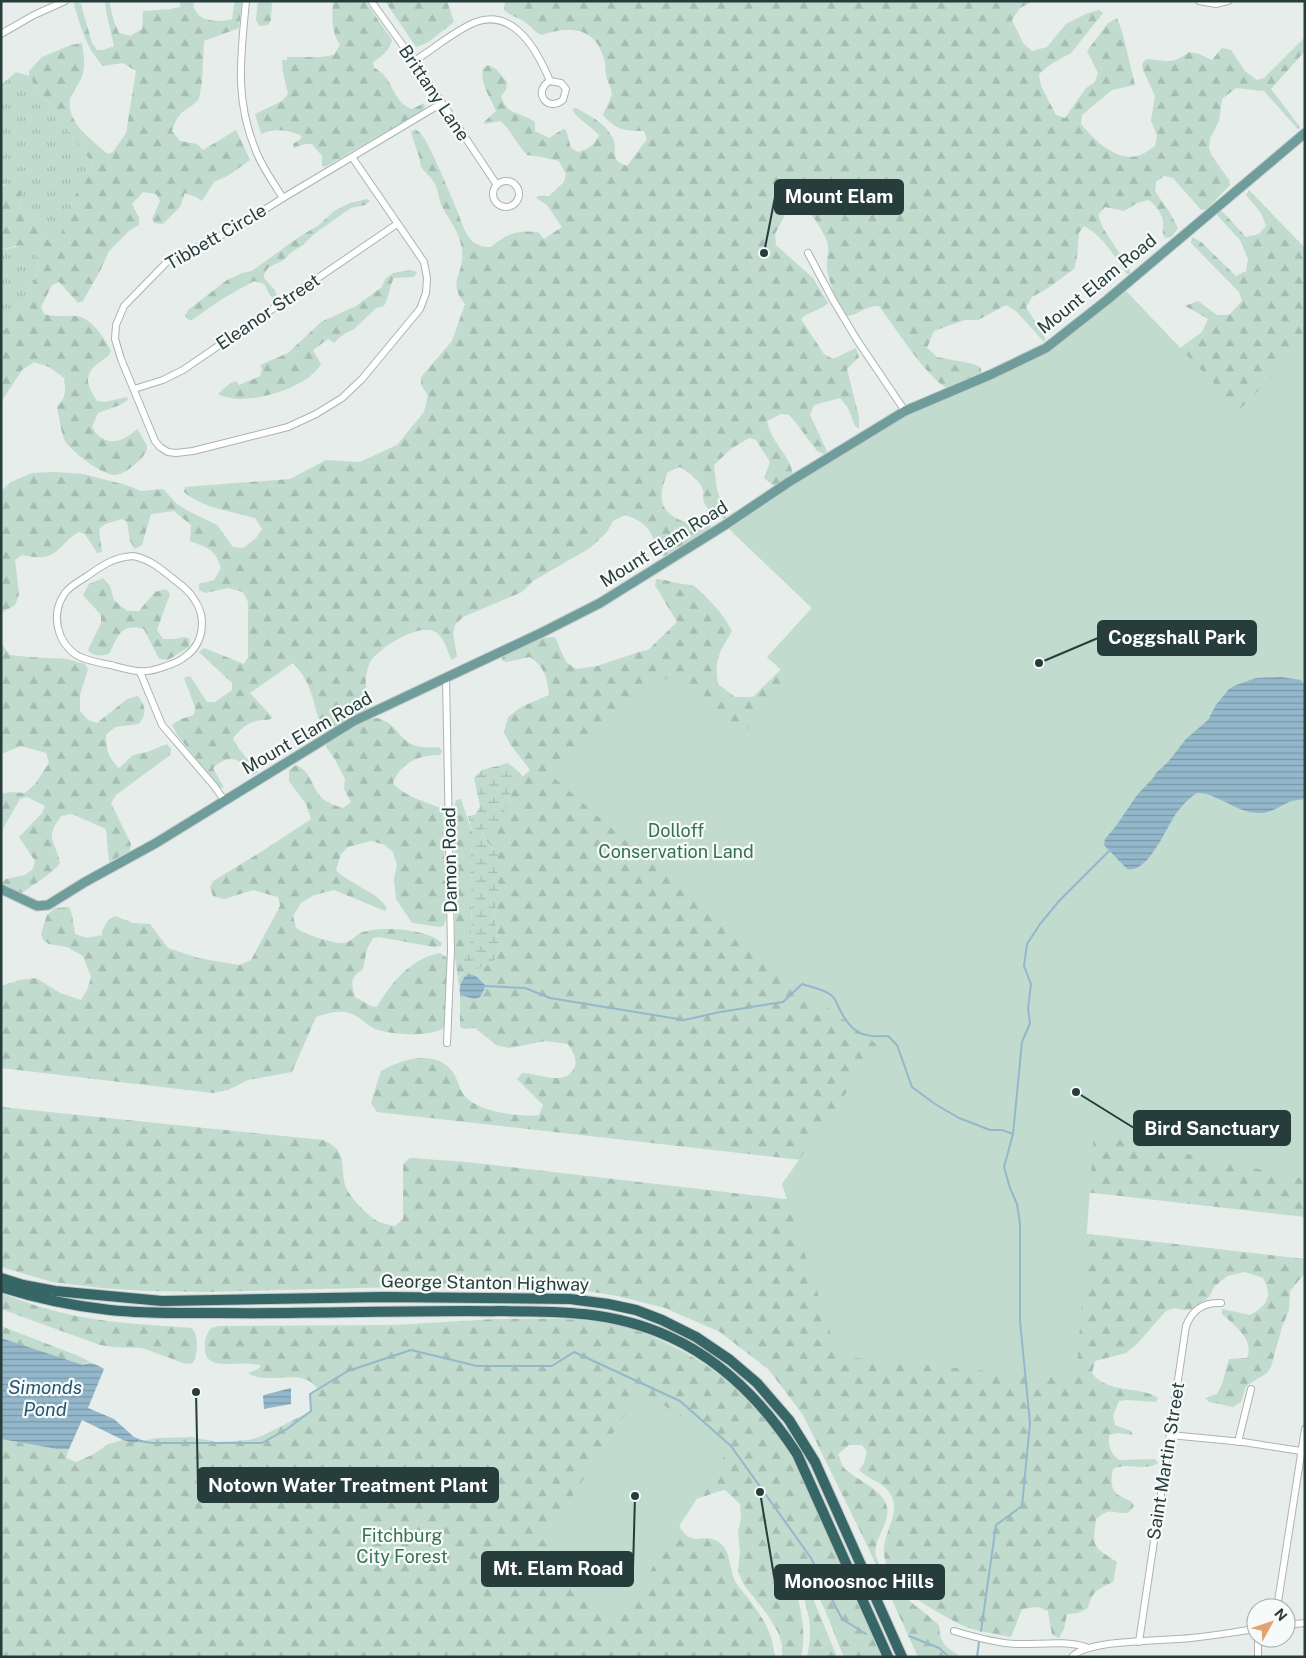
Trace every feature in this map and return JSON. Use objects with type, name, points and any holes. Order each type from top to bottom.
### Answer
[{"type":"highway","name":"George Stanton Highway","points":[[1,1278],[23,1285],[55,1291],[162,1301],[384,1297],[564,1299],[608,1304],[636,1310],[662,1320],[696,1337],[736,1364],[757,1382],[789,1420],[814,1462],[902,1657]]},
{"type":"highway","name":"George Stanton Highway","points":[[1,1287],[70,1304],[131,1312],[252,1314],[408,1311],[582,1313],[615,1318],[670,1336],[695,1349],[730,1374],[757,1401],[797,1454],[888,1657]]},
{"type":"main road","name":"Mount Elam Road","points":[[1,889],[37,906],[48,905],[85,882],[156,844],[354,721],[600,603],[725,525],[789,482],[906,411],[992,374],[1046,348],[1058,340],[1305,133]]},
{"type":"street","points":[[1,34],[34,15],[65,1]]},
{"type":"street","points":[[246,1],[240,64],[242,106],[258,156],[283,198]]},
{"type":"street","name":"Brittany Lane","points":[[371,1],[414,61],[497,185]]},
{"type":"street","points":[[1199,1],[1216,4],[1228,1]]},
{"type":"street","points":[[414,61],[464,28],[478,22],[501,21],[518,29],[537,56],[550,81]]},
{"type":"street","points":[[352,157],[442,103]]},
{"type":"street","name":"Tibbett Circle","points":[[352,157],[424,262],[427,278],[426,292],[420,309],[362,379],[342,398],[316,414],[288,427],[193,451],[168,452],[155,441],[120,355],[114,334],[117,320],[124,306],[167,262],[232,230],[283,198],[352,157]]},
{"type":"street","name":"Brittany Lane","points":[[505,182],[514,184],[518,196],[514,204],[503,207],[496,203],[493,195],[497,185],[505,182]]},
{"type":"street","name":"Eleanor Street","points":[[134,389],[162,380],[183,370],[397,224]]},
{"type":"street","points":[[808,253],[857,340],[906,411]]},
{"type":"street","points":[[126,556],[147,560],[190,593],[198,605],[202,620],[198,641],[190,654],[177,662],[154,671],[140,672],[88,660],[77,655],[63,642],[57,624],[59,605],[69,589],[105,564],[126,556]]},
{"type":"street","points":[[140,672],[162,725],[224,800]]},
{"type":"street","name":"Damon Road","points":[[446,677],[451,950],[448,1043]]},
{"type":"street","name":"Saint Martin Street","points":[[1139,1642],[1186,1326],[1188,1318],[1200,1307],[1221,1303]]},
{"type":"street","points":[[1238,1442],[1251,1389]]},
{"type":"street","points":[[1279,1598],[1305,1429]]},
{"type":"street","points":[[1170,1435],[1301,1451]]},
{"type":"street","points":[[1072,1657],[1076,1652],[1097,1645],[1192,1638],[1246,1630]]},
{"type":"street","points":[[954,1632],[1018,1644],[1073,1643],[1087,1648]]},
{"type":"green space","points":[[76,1],[81,4],[92,43],[97,50],[103,50],[114,46],[105,1],[109,1],[119,33],[130,36],[142,29],[143,11],[172,9],[180,7],[180,1],[194,1],[193,6],[203,18],[225,21],[232,19],[235,1],[242,1],[239,28],[204,41],[199,99],[180,114],[172,131],[180,141],[197,144],[203,150],[236,130],[250,160],[229,175],[214,182],[202,201],[185,193],[180,207],[163,224],[154,223],[152,219],[160,201],[156,194],[143,192],[132,204],[139,218],[139,225],[129,231],[109,251],[83,301],[78,303],[59,282],[52,285],[41,307],[44,314],[76,316],[87,320],[101,335],[111,351],[91,371],[88,380],[89,385],[97,401],[104,402],[127,397],[128,400],[98,413],[92,427],[97,434],[107,441],[126,438],[137,429],[147,446],[147,450],[140,460],[124,472],[115,475],[109,474],[87,462],[65,441],[57,407],[65,394],[64,378],[49,367],[34,362],[22,370],[1,402],[1,334],[18,313],[39,270],[36,253],[29,245],[1,250],[1,186],[16,183],[22,194],[20,208],[50,242],[56,239],[63,231],[74,199],[91,169],[92,163],[29,76],[29,71],[42,57],[71,45],[82,43],[84,67],[82,77],[70,99],[72,116],[82,131],[108,154],[113,152],[126,133],[136,71],[123,63],[103,66],[97,59],[85,37],[74,5]]},
{"type":"green space","points":[[258,1],[272,1],[271,20],[268,25],[259,26],[256,20]]},
{"type":"green space","points":[[333,1],[365,1],[392,40],[387,50],[373,62],[374,67],[384,75],[396,95],[407,107],[412,109],[424,103],[425,107],[420,112],[325,167],[322,165],[322,156],[312,144],[304,144],[294,148],[293,144],[302,138],[300,135],[280,130],[261,134],[255,114],[282,101],[288,94],[282,60],[287,60],[287,57],[334,55],[340,45],[332,19]]},
{"type":"green space","points":[[385,1],[447,1],[454,22],[427,43],[416,47]]},
{"type":"green space","points":[[505,1],[1033,1],[1020,8],[1012,20],[1023,43],[1032,51],[1047,47],[1066,24],[1088,13],[1099,10],[1103,13],[1071,53],[1051,64],[1039,74],[1041,86],[1056,115],[1065,118],[1086,88],[1095,82],[1098,73],[1087,51],[1108,23],[1117,18],[1135,85],[1112,90],[1082,115],[1081,124],[1109,150],[1130,157],[1147,152],[1155,146],[1157,136],[1151,120],[1155,96],[1142,64],[1146,59],[1172,61],[1189,52],[1212,60],[1222,48],[1231,50],[1245,71],[1257,80],[1264,78],[1305,37],[1305,51],[1271,89],[1300,127],[1298,129],[1264,91],[1236,88],[1222,99],[1219,121],[1210,138],[1209,148],[1212,156],[1229,180],[1230,185],[1207,209],[1201,210],[1173,178],[1164,176],[1156,182],[1155,191],[1178,228],[1171,237],[1165,238],[1161,215],[1149,200],[1137,203],[1124,211],[1105,207],[1098,215],[1103,228],[1130,270],[1130,274],[1127,274],[1103,241],[1084,226],[1079,233],[1074,269],[1032,297],[1026,307],[1045,338],[1044,342],[1017,312],[1006,305],[978,320],[965,320],[934,331],[927,348],[937,357],[974,364],[981,368],[981,375],[949,389],[931,375],[921,364],[879,306],[845,316],[836,299],[827,269],[828,245],[825,236],[812,215],[800,203],[789,207],[775,234],[776,245],[813,278],[828,303],[801,319],[824,354],[833,359],[856,348],[859,357],[847,369],[859,417],[859,428],[855,426],[848,408],[840,398],[814,405],[810,415],[827,451],[824,454],[817,451],[790,415],[781,414],[767,421],[772,436],[788,461],[793,475],[775,487],[764,478],[770,462],[756,440],[749,438],[731,449],[714,465],[717,490],[726,519],[718,517],[706,506],[702,486],[690,474],[680,467],[668,472],[662,489],[663,504],[666,510],[678,519],[688,523],[708,525],[711,526],[710,529],[664,556],[660,555],[652,535],[645,525],[625,515],[613,521],[607,532],[590,548],[533,581],[522,592],[463,617],[455,625],[453,634],[457,656],[452,660],[442,639],[437,633],[430,630],[413,632],[385,647],[369,664],[366,680],[368,701],[366,710],[327,730],[322,728],[309,687],[293,663],[250,693],[273,718],[259,720],[246,725],[233,738],[258,772],[253,775],[239,762],[230,759],[225,760],[213,768],[224,788],[219,787],[178,736],[172,725],[181,719],[194,715],[195,707],[184,678],[190,676],[207,702],[215,702],[232,690],[232,683],[199,652],[204,648],[244,664],[248,657],[248,602],[243,592],[228,588],[205,593],[199,590],[199,584],[214,580],[221,568],[219,561],[206,547],[190,541],[191,525],[174,511],[151,514],[142,545],[135,549],[130,541],[127,522],[122,519],[105,524],[99,529],[102,552],[97,553],[85,534],[79,532],[53,554],[43,557],[22,555],[15,560],[19,595],[15,605],[1,613],[1,491],[11,482],[32,473],[55,472],[83,474],[126,485],[141,491],[163,489],[177,504],[217,525],[233,547],[243,548],[256,538],[262,529],[255,518],[218,509],[200,502],[184,492],[185,487],[290,479],[326,460],[360,462],[397,445],[424,412],[428,395],[421,385],[421,377],[452,341],[465,304],[456,283],[462,259],[461,243],[441,204],[435,184],[421,167],[411,132],[415,129],[426,142],[467,234],[473,242],[488,247],[491,247],[502,238],[518,232],[538,232],[544,239],[562,227],[547,205],[536,198],[538,196],[549,196],[564,182],[566,174],[559,161],[527,155],[500,121],[485,124],[484,122],[496,111],[486,90],[482,75],[483,69],[488,65],[496,69],[507,82],[506,90],[501,96],[510,110],[535,122],[535,131],[549,138],[563,129],[566,130],[571,148],[578,152],[591,146],[599,135],[580,119],[572,109],[576,108],[606,128],[614,141],[616,159],[622,164],[627,166],[647,139],[644,131],[621,129],[612,124],[603,115],[612,92],[606,75],[604,59],[595,40],[580,31],[571,30],[562,30],[542,35],[504,10]]},
{"type":"green space","points":[[16,72],[29,76],[92,163],[91,169],[72,202],[67,226],[57,239],[50,242],[20,208],[22,194],[3,184],[1,186],[1,85]]},
{"type":"green space","points":[[1249,190],[1305,248],[1305,665],[1126,291],[1180,348],[1202,332],[1208,319],[1185,306],[1198,301],[1217,315],[1229,315],[1242,301],[1239,292],[1191,243],[1192,237],[1201,242],[1236,276],[1246,271],[1248,259],[1240,240],[1217,215],[1221,210],[1246,237],[1259,234],[1266,226],[1261,213],[1246,195]]},
{"type":"green space","points":[[367,199],[370,201],[365,205],[351,208],[314,234],[282,261],[269,267],[264,274],[264,278],[275,290],[277,296],[273,299],[264,284],[254,281],[222,299],[192,320],[185,316],[188,310],[227,280],[242,273],[252,271],[319,225],[334,211],[350,203]]},
{"type":"green space","points":[[29,244],[36,253],[39,270],[18,313],[1,334],[1,250]]},
{"type":"green space","points":[[411,270],[417,272],[414,277],[394,278],[384,306],[376,308],[354,329],[341,336],[334,343],[328,339],[313,350],[321,364],[314,373],[303,381],[274,394],[258,397],[229,398],[218,394],[229,384],[236,381],[239,385],[260,376],[262,369],[260,365],[288,353],[321,322],[356,306],[382,287],[385,279],[393,273]]},
{"type":"green space","name":"Dolloff Conservation Land","points":[[1122,287],[1239,410],[1305,343],[1305,1179],[1094,1134],[1076,1380],[838,1356],[782,1184],[879,1046],[745,945],[553,777],[597,726],[667,678],[738,740],[791,679],[767,657],[812,608],[725,525],[905,411],[1046,348]]},
{"type":"green space","name":"Dolloff Conservation Land","points":[[731,531],[1305,799],[1305,1217],[377,1112],[371,1103],[381,1071],[409,1060],[429,1058],[447,1066],[454,1074],[462,1093],[470,1101],[478,1105],[499,1112],[531,1116],[539,1115],[543,1105],[517,1079],[522,1073],[557,1078],[569,1075],[575,1067],[573,1053],[568,1044],[546,1041],[509,1048],[496,1045],[475,1028],[465,1029],[460,1027],[460,995],[474,999],[486,987],[476,976],[477,969],[493,962],[500,950],[494,915],[498,899],[498,855],[482,835],[484,829],[508,803],[512,786],[530,770],[510,744],[504,732],[508,717],[521,707],[549,695],[544,673],[539,665],[530,657],[506,662],[501,660],[503,656],[543,638],[555,637],[566,662],[576,669],[597,666],[648,650],[677,622],[655,585],[656,579],[693,585],[724,618],[732,631],[717,662],[718,684],[735,697],[753,697],[781,669],[791,678],[794,628],[812,608]]},
{"type":"green space","points":[[103,578],[110,586],[114,600],[127,611],[139,611],[155,592],[166,589],[170,594],[157,630],[163,639],[185,637],[190,639],[189,647],[168,660],[159,659],[144,629],[129,628],[121,632],[109,654],[97,655],[90,652],[88,650],[101,623],[101,615],[83,595],[89,584]]},
{"type":"green space","points":[[1,643],[10,655],[67,659],[85,664],[88,669],[80,695],[80,711],[88,720],[97,723],[127,699],[138,696],[143,703],[144,710],[139,724],[115,727],[106,735],[108,753],[112,761],[119,768],[133,755],[167,744],[171,749],[170,755],[116,795],[111,803],[131,844],[130,851],[109,862],[106,829],[72,814],[61,816],[52,835],[60,863],[46,876],[18,896],[2,883],[6,879],[25,875],[33,869],[35,861],[19,837],[42,813],[45,806],[27,797],[20,799],[1,832],[1,794],[10,792],[25,793],[35,784],[49,763],[46,753],[21,746],[1,754]]},
{"type":"green space","points":[[377,718],[392,726],[411,744],[439,747],[442,751],[440,755],[425,756],[412,761],[401,770],[393,783],[410,796],[443,809],[446,918],[444,925],[440,927],[412,923],[396,899],[394,878],[397,865],[393,852],[385,845],[371,841],[348,847],[341,854],[336,870],[382,902],[387,908],[385,911],[334,890],[314,895],[301,903],[293,916],[296,928],[312,936],[333,942],[346,943],[360,933],[371,930],[392,929],[426,935],[442,943],[441,946],[434,947],[379,937],[373,938],[367,949],[363,969],[356,975],[352,984],[355,997],[371,1006],[377,1007],[403,972],[420,960],[440,953],[447,958],[445,1027],[431,1033],[399,1034],[373,1028],[350,1013],[335,1012],[324,1014],[316,1017],[292,1072],[248,1080],[228,1090],[213,1093],[1,1068],[1,986],[20,980],[36,978],[60,993],[81,1000],[87,990],[91,977],[83,956],[67,947],[49,944],[43,940],[41,934],[47,915],[55,908],[69,907],[75,934],[87,938],[102,935],[108,920],[115,916],[133,923],[150,924],[168,948],[198,958],[239,965],[251,960],[280,906],[278,897],[253,890],[224,899],[213,896],[210,887],[213,881],[311,819],[306,804],[289,781],[289,770],[296,765],[305,771],[318,793],[326,801],[343,808],[351,802],[344,789],[345,779],[326,747],[328,742],[369,719]]},
{"type":"green space","points":[[508,763],[523,777],[512,786],[508,803],[498,826],[484,829],[482,835],[498,855],[498,899],[494,915],[500,950],[493,962],[477,969],[476,976],[468,975],[459,986],[458,979],[464,971],[464,955],[470,943],[472,927],[470,866],[473,835],[468,816],[475,815],[480,806],[474,778],[482,770]]},
{"type":"green space","points":[[461,799],[473,835],[470,866],[472,927],[470,943],[464,955],[464,971],[458,978],[455,958],[454,807],[456,800]]},
{"type":"green space","points":[[1,1107],[323,1140],[331,1144],[340,1153],[345,1185],[354,1200],[381,1223],[395,1226],[403,1219],[403,1164],[410,1158],[467,1162],[1305,1259],[1305,1273],[1290,1291],[1289,1310],[1282,1327],[1271,1367],[1267,1373],[1246,1386],[1241,1402],[1233,1407],[1209,1402],[1205,1398],[1217,1394],[1229,1359],[1247,1358],[1249,1351],[1246,1339],[1222,1314],[1222,1309],[1250,1315],[1261,1308],[1267,1300],[1268,1290],[1263,1278],[1245,1272],[1227,1276],[1214,1287],[1209,1297],[1192,1309],[1174,1308],[1166,1311],[1137,1344],[1126,1353],[1095,1361],[1092,1373],[1098,1380],[1115,1387],[1151,1394],[1158,1398],[1156,1402],[1119,1401],[1113,1416],[1115,1425],[1131,1431],[1133,1435],[1118,1433],[1109,1435],[1109,1446],[1119,1460],[1155,1459],[1158,1463],[1147,1467],[1124,1466],[1113,1469],[1112,1486],[1114,1490],[1120,1496],[1131,1501],[1134,1506],[1128,1513],[1109,1512],[1096,1519],[1094,1536],[1096,1545],[1103,1553],[1117,1562],[1113,1582],[1096,1591],[1088,1608],[1078,1613],[1067,1614],[1064,1629],[1059,1638],[1052,1635],[1048,1611],[1038,1607],[1022,1609],[1011,1637],[966,1627],[949,1619],[909,1594],[896,1582],[884,1556],[885,1540],[894,1512],[893,1499],[883,1486],[859,1470],[864,1463],[867,1452],[862,1445],[849,1445],[838,1454],[844,1468],[872,1487],[885,1502],[887,1515],[875,1550],[876,1556],[887,1577],[903,1595],[939,1625],[941,1637],[945,1645],[962,1657],[918,1657],[865,1541],[803,1415],[769,1370],[720,1332],[665,1308],[617,1296],[581,1290],[400,1287],[204,1292],[147,1291],[52,1282],[1,1267]]},
{"type":"green space","points":[[1,1293],[61,1313],[82,1317],[123,1323],[192,1328],[197,1340],[195,1359],[193,1363],[186,1364],[142,1348],[100,1345],[1,1309]]},
{"type":"green space","name":"Fitchburg City Forest","points":[[495,1319],[580,1320],[624,1326],[654,1337],[691,1356],[732,1385],[766,1420],[794,1461],[883,1657],[844,1657],[822,1603],[811,1583],[805,1577],[798,1579],[795,1583],[803,1628],[801,1657],[782,1657],[782,1645],[778,1632],[767,1614],[744,1585],[738,1571],[740,1504],[725,1490],[692,1499],[675,1518],[687,1535],[697,1539],[708,1538],[714,1540],[727,1551],[736,1583],[766,1625],[775,1657],[1,1657],[1,1439],[57,1449],[69,1449],[66,1458],[76,1462],[94,1454],[108,1444],[123,1440],[133,1443],[157,1438],[192,1437],[217,1442],[249,1440],[262,1436],[311,1411],[310,1394],[318,1390],[312,1383],[295,1377],[256,1377],[248,1373],[261,1366],[254,1364],[219,1364],[212,1362],[207,1357],[205,1350],[206,1338],[211,1328],[219,1326],[395,1325]]},
{"type":"green space","points":[[1,1326],[93,1363],[88,1362],[83,1365],[5,1340],[1,1338]]},
{"type":"green space","points":[[639,1393],[685,1419],[725,1455],[613,1629],[546,1537]]},
{"type":"green space","points":[[808,1590],[837,1657],[807,1657],[810,1625],[803,1594],[804,1591]]},
{"type":"water","points":[[1281,677],[1301,680],[1305,686],[1305,799],[1291,801],[1272,811],[1260,813],[1244,810],[1212,796],[1197,793],[1189,799],[1173,818],[1159,844],[1147,860],[1141,866],[1127,869],[1104,845],[1105,839],[1137,795],[1168,762],[1186,739],[1208,720],[1216,705],[1229,689],[1256,678]]},
{"type":"water","points":[[468,974],[476,976],[486,986],[480,997],[474,999],[460,995],[461,984]]},
{"type":"water","name":"Simonds Pond","points":[[1,1338],[83,1365],[91,1363],[104,1369],[88,1408],[114,1419],[134,1437],[144,1441],[133,1443],[123,1440],[82,1420],[69,1449],[57,1449],[1,1439]]},
{"type":"water","points":[[291,1388],[291,1404],[264,1409],[264,1395]]},
{"type":"waterway","points":[[981,1631],[996,1525],[1022,1506],[1030,1423],[1020,1321],[1020,1224],[1017,1204],[1004,1167],[1013,1134],[1022,1042],[1030,1023],[1028,1009],[1031,984],[1024,966],[1027,944],[1040,924],[1060,900],[1109,851]]},
{"type":"waterway","points":[[485,986],[525,988],[550,998],[684,1020],[783,1002],[802,984],[831,995],[848,1023],[858,1032],[870,1036],[888,1036],[897,1045],[912,1087],[935,1104],[959,1118],[990,1130],[1002,1130],[1013,1134]]},
{"type":"waterway","points":[[139,1441],[152,1443],[262,1443],[287,1429],[311,1411],[310,1394],[348,1371],[411,1350],[477,1366],[552,1366],[574,1352],[680,1401],[731,1446],[811,1558],[842,1619],[866,1634]]},
{"type":"waterway","points":[[909,1636],[939,1648],[949,1657]]},
{"type":"waterway","points":[[977,1657],[979,1642]]},
{"type":"place","name":"Mount Elam","points":[[764,253]]},
{"type":"place","name":"Coggshall Park","points":[[1039,663]]},
{"type":"place","name":"Bird Sanctuary","points":[[1076,1092]]},
{"type":"place","name":"Notown Water Treatment Plant","points":[[196,1392]]},
{"type":"place","name":"Monoosnoc Hills","points":[[760,1492]]},
{"type":"place","name":"Mt. Elam Road","points":[[635,1496]]}]
